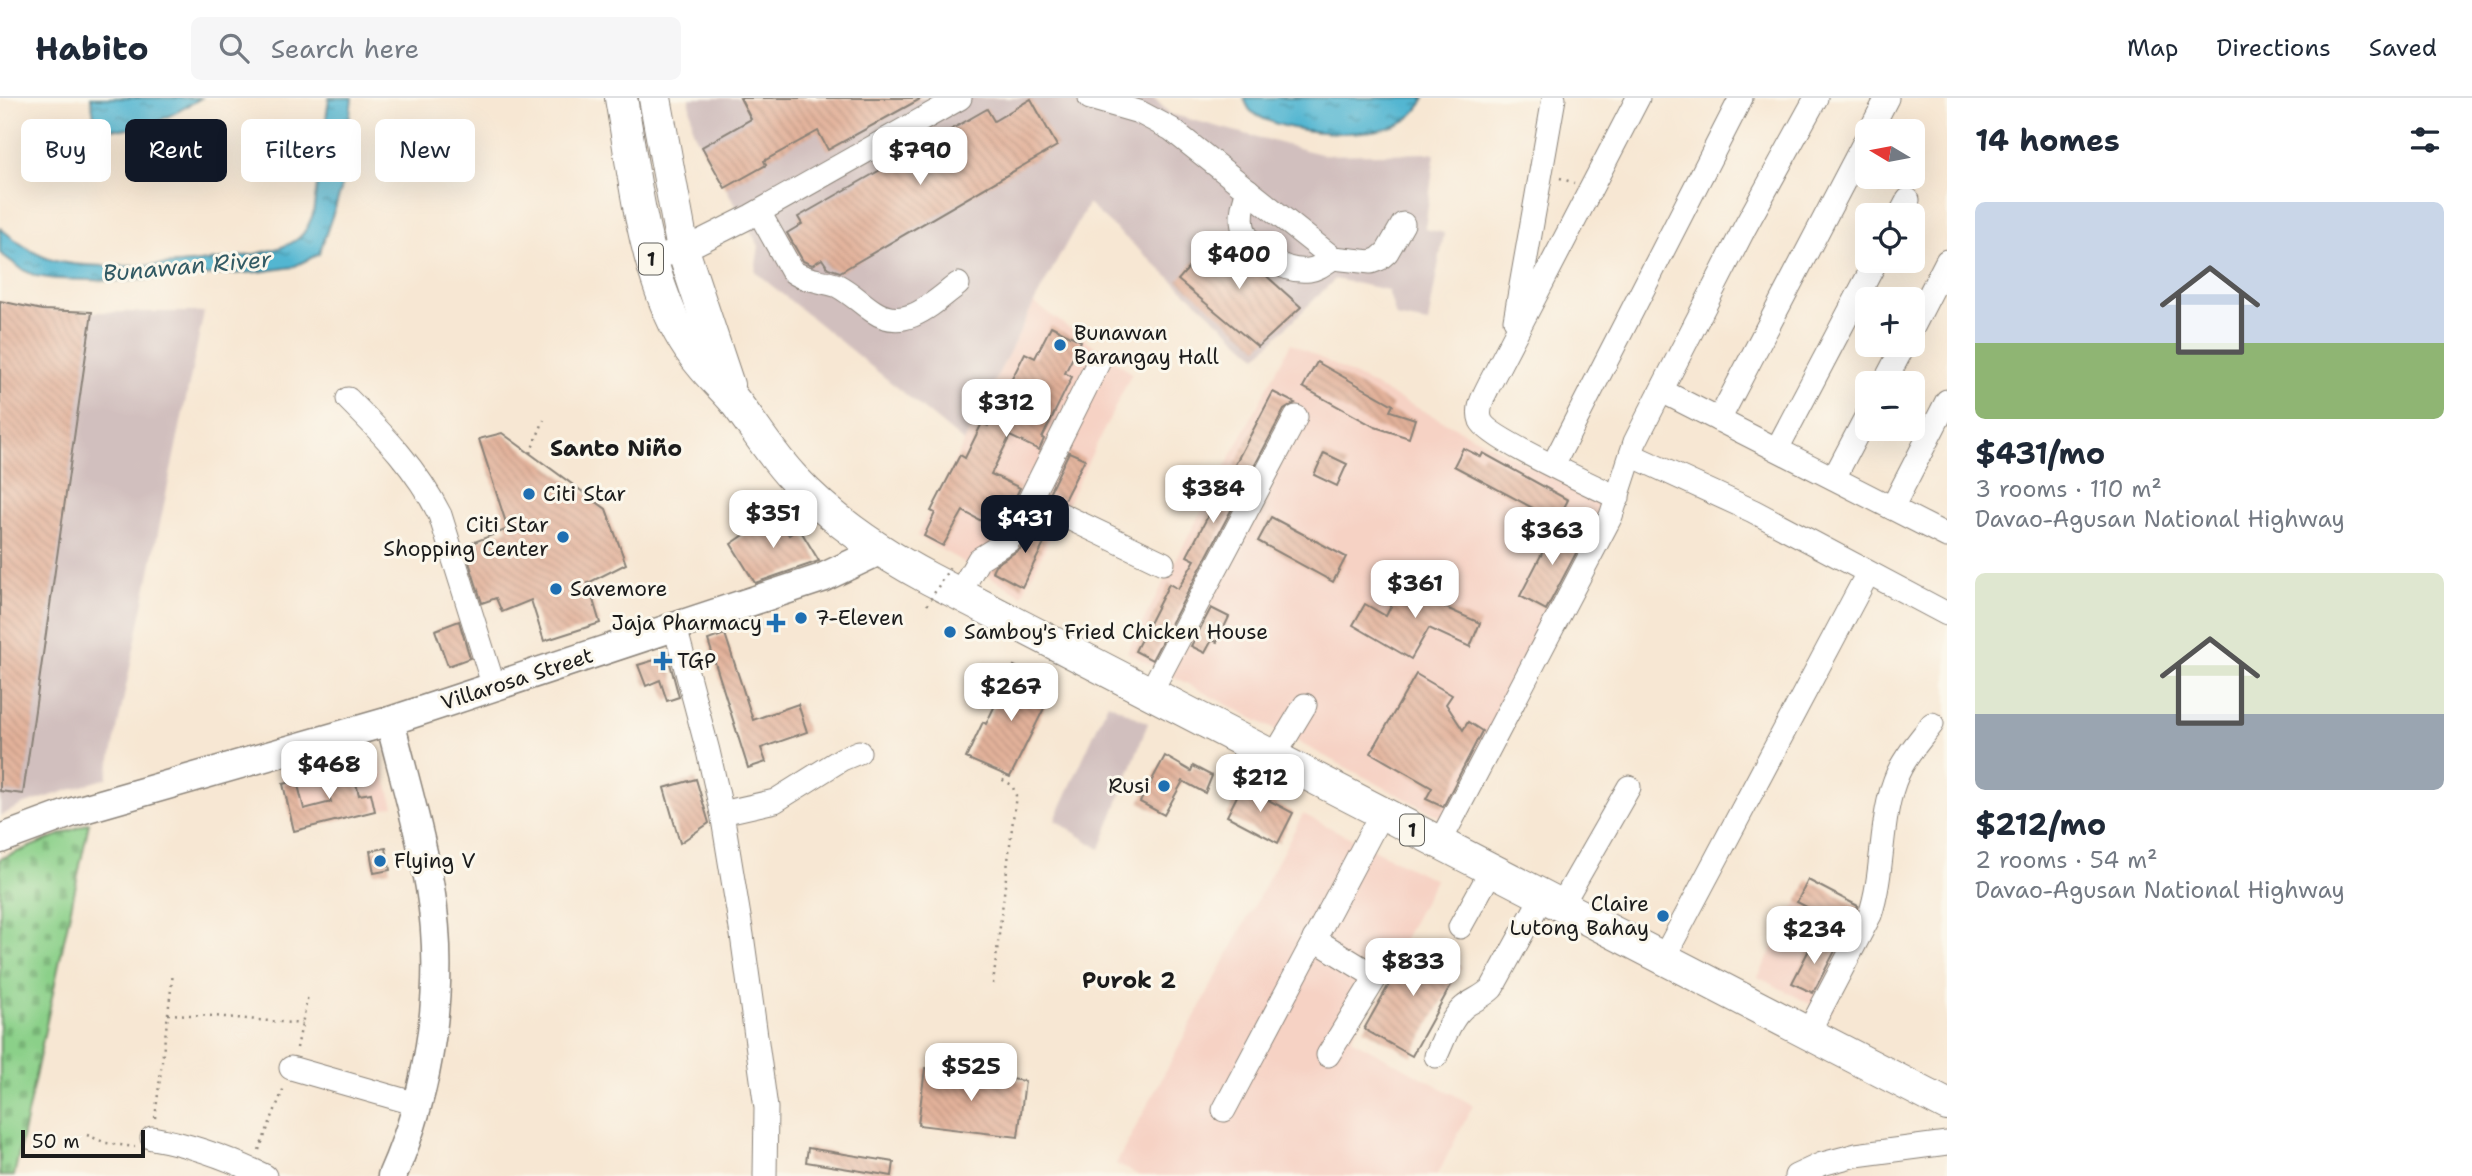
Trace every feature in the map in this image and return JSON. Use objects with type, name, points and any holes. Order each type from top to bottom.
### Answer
[{"type":"highway","name":"1","points":[[621,98],[651,259],[661,291],[681,336],[699,363],[733,400],[793,479],[831,514],[881,550],[954,580],[1150,693],[1947,1105]]},
{"type":"highway","name":"1","points":[[655,98],[683,250],[733,400]]},
{"type":"main road","name":"Villarosa Street","points":[[0,839],[87,808],[390,721],[494,687],[822,578],[881,550]]},
{"type":"main road","points":[[390,721],[430,887],[435,924],[436,976],[426,1070],[392,1176]]},
{"type":"street","points":[[651,259],[683,250],[759,212],[960,98]]},
{"type":"street","points":[[1090,98],[1139,112],[1171,129],[1333,258],[1371,262],[1380,259],[1403,224]]},
{"type":"street","points":[[1511,344],[1553,98]]},
{"type":"street","points":[[1618,498],[1497,437],[1481,421],[1480,411],[1483,398],[1638,98]]},
{"type":"street","points":[[1553,465],[1741,98]]},
{"type":"street","points":[[1439,844],[1611,516],[1635,442],[1744,229],[1816,98]]},
{"type":"street","points":[[1876,119],[1887,98]]},
{"type":"street","points":[[1719,420],[1855,160]]},
{"type":"street","points":[[1248,190],[1241,218],[1245,232],[1267,257],[1302,271],[1321,267],[1333,258]]},
{"type":"street","points":[[759,212],[792,271],[798,276],[836,286],[885,318],[906,320],[958,284]]},
{"type":"street","points":[[1925,304],[1947,261]]},
{"type":"street","points":[[1777,449],[1870,273]]},
{"type":"street","points":[[954,580],[1012,535],[1098,363]]},
{"type":"street","points":[[1662,391],[1947,536]]},
{"type":"street","points":[[348,399],[389,440],[429,494],[443,524],[494,687]]},
{"type":"street","points":[[1892,508],[1947,401]]},
{"type":"street","points":[[1150,693],[1296,417]]},
{"type":"street","points":[[1834,478],[1855,438]]},
{"type":"street","points":[[1631,455],[1753,511],[1947,614]]},
{"type":"street","points":[[1031,500],[1163,563]]},
{"type":"street","points":[[1663,959],[1868,573]]},
{"type":"street","points":[[675,627],[706,740],[722,813],[766,1108],[765,1176]]},
{"type":"street","points":[[1273,758],[1305,705]]},
{"type":"street","points":[[1808,1033],[1870,915],[1877,895],[1891,792],[1905,759],[1932,724]]},
{"type":"street","points":[[722,813],[775,801],[842,759],[859,752]]},
{"type":"street","points":[[1436,1056],[1451,1023],[1459,1012],[1492,988],[1629,787]]},
{"type":"street","points":[[1224,1110],[1381,814]]},
{"type":"street","points":[[1461,927],[1491,871]]},
{"type":"street","points":[[1314,939],[1376,977],[1328,1055]]},
{"type":"street","points":[[291,1069],[417,1104]]},
{"type":"street","points":[[152,1138],[200,1148],[258,1172]]},
{"type":"street","points":[[1796,1176],[1822,1164],[1856,1155],[1947,1143]]},
{"type":"path","points":[[1541,172],[1591,188]]},
{"type":"path","points":[[530,453],[544,420]]},
{"type":"path","points":[[927,605],[954,580]]},
{"type":"path","points":[[993,984],[1016,795],[1012,785],[1002,779]]},
{"type":"path","points":[[87,1135],[128,1147],[141,1147],[148,1144],[152,1138],[173,973]]},
{"type":"path","points":[[258,1172],[291,1069],[308,995]]},
{"type":"path","points":[[168,1014],[303,1024]]},
{"type":"shaded area","points":[[689,98],[1154,98],[1170,114],[1324,155],[1435,153],[1425,229],[1444,233],[1428,323],[1396,317],[1388,290],[1335,279],[1257,356],[1088,204],[1034,303],[964,442],[755,272],[759,246],[693,131]]},
{"type":"shaded area","points":[[0,301],[58,312],[204,312],[107,778],[22,805],[0,816]]},
{"type":"shaded area","points":[[1034,303],[1132,373],[1022,595],[917,536]]},
{"type":"shaded area","points":[[1291,343],[1610,507],[1446,820],[1127,652]]},
{"type":"shaded area","points":[[1108,703],[1148,723],[1100,849],[1055,820]]},
{"type":"shaded area","points":[[376,748],[394,806],[294,831],[281,775]]},
{"type":"shaded area","points":[[1303,814],[1435,880],[1351,1039],[1473,1105],[1437,1176],[1140,1176],[1116,1164]]},
{"type":"shaded area","points":[[1808,880],[1879,917],[1830,1014],[1758,977]]},
{"type":"green space","points":[[89,823],[14,1176],[0,1176],[0,859]]},
{"type":"water","points":[[91,98],[201,98],[163,119],[125,119],[125,129],[111,128],[111,119],[94,119]]},
{"type":"water","points":[[329,98],[352,98],[349,119],[326,119]]},
{"type":"water","points":[[1244,98],[1425,98],[1416,111],[1403,122],[1389,128],[1349,133],[1283,126],[1252,112]]},
{"type":"water","name":"Bunawan River","points":[[317,182],[342,182],[319,254],[293,267],[258,272],[123,281],[55,279],[36,276],[23,270],[0,253],[0,228],[29,249],[49,259],[69,263],[135,266],[213,261],[277,248],[296,240],[304,232],[313,214]]},
{"type":"building","points":[[740,98],[922,98],[828,150],[818,131],[764,161],[766,165],[725,188],[702,147],[751,119]]},
{"type":"building","points":[[1031,99],[1057,146],[840,272],[828,268],[822,259],[812,265],[803,261],[787,233],[802,224],[798,217],[987,109],[994,121]]},
{"type":"building","points":[[1219,233],[1301,307],[1258,347],[1178,280]]},
{"type":"building","points":[[0,301],[42,310],[92,312],[23,794],[0,791]]},
{"type":"building","points":[[1051,326],[1081,341],[1065,373],[1072,377],[1042,438],[1044,439],[1039,450],[1010,436],[991,474],[1020,488],[1000,528],[998,530],[963,511],[943,546],[924,536],[935,513],[931,511],[960,455],[965,458],[982,423],[988,426],[1025,353],[1035,358]]},
{"type":"building","points":[[1317,362],[1393,405],[1390,411],[1415,419],[1409,438],[1375,427],[1303,387]]},
{"type":"building","points":[[1273,392],[1295,403],[1284,410],[1152,660],[1135,651],[1169,584],[1178,589],[1195,560],[1187,556]]},
{"type":"building","name":"Citi Star Shopping Center","points":[[502,433],[606,509],[626,564],[588,583],[600,623],[544,641],[531,600],[502,612],[496,598],[482,603],[464,546],[508,529],[479,439]]},
{"type":"building","points":[[1463,448],[1481,457],[1483,453],[1568,500],[1557,521],[1454,466]]},
{"type":"building","points":[[1069,452],[1085,459],[1064,500],[1049,493]]},
{"type":"building","points":[[1324,453],[1347,464],[1337,486],[1314,475]]},
{"type":"building","points":[[775,514],[789,535],[799,528],[819,561],[755,583],[731,544]]},
{"type":"building","points":[[1271,517],[1346,557],[1333,582],[1258,541]]},
{"type":"building","points":[[1036,518],[1053,526],[1022,587],[992,571],[995,565],[1020,549]]},
{"type":"building","points":[[1557,524],[1584,538],[1546,610],[1520,596]]},
{"type":"building","points":[[1406,577],[1439,594],[1435,603],[1480,623],[1470,647],[1429,628],[1411,659],[1353,625],[1365,604],[1386,616]]},
{"type":"building","points":[[1211,608],[1229,617],[1217,642],[1212,640],[1205,653],[1191,646]]},
{"type":"building","points":[[459,621],[470,658],[448,666],[435,630]]},
{"type":"building","points":[[725,634],[753,720],[798,704],[807,732],[761,748],[766,762],[748,768],[708,640]]},
{"type":"building","points":[[668,656],[679,697],[667,701],[660,680],[646,686],[638,665]]},
{"type":"building","points":[[1014,666],[1054,688],[1010,777],[966,758]]},
{"type":"building","points":[[1416,674],[1452,695],[1446,704],[1463,730],[1468,722],[1482,731],[1443,807],[1426,799],[1432,788],[1371,753]]},
{"type":"building","name":"Rusi","points":[[1165,756],[1191,771],[1193,766],[1212,776],[1205,793],[1183,781],[1164,815],[1140,802]]},
{"type":"building","points":[[351,764],[359,795],[371,793],[375,811],[294,831],[283,784],[297,781],[304,809],[331,802],[323,772]]},
{"type":"building","points":[[696,779],[709,823],[680,843],[664,788]]},
{"type":"building","points":[[1242,786],[1293,813],[1278,843],[1227,816]]},
{"type":"building","name":"Flying V","points":[[386,848],[390,870],[374,873],[370,851]]},
{"type":"building","points":[[1808,880],[1858,906],[1849,925],[1837,919],[1836,922],[1797,902]]},
{"type":"building","points":[[1815,938],[1836,949],[1813,993],[1792,983]]},
{"type":"building","points":[[1414,940],[1461,967],[1412,1056],[1364,1029]]},
{"type":"building","points":[[925,1068],[1025,1081],[1018,1137],[918,1125]]},
{"type":"building","points":[[808,1148],[894,1162],[892,1176],[806,1162]]},
{"type":"place","name":"Bunawan Barangay Hall","points":[[1060,345]]},
{"type":"place","name":"Citi Star","points":[[529,494]]},
{"type":"place","name":"Citi Star Shopping Center","points":[[563,537]]},
{"type":"place","name":"Savemore","points":[[556,589]]},
{"type":"place","name":"7-Eleven","points":[[801,618]]},
{"type":"place","name":"Jaja Pharmacy","points":[[776,623]]},
{"type":"place","name":"Samboy's Fried Chicken House","points":[[950,632]]},
{"type":"place","name":"TGP","points":[[663,661]]},
{"type":"place","name":"Rusi","points":[[1164,786]]},
{"type":"place","name":"Flying V","points":[[380,861]]},
{"type":"place","name":"Claire Lutong Bahay","points":[[1663,916]]},
{"type":"district","name":"Santo Niño","points":[[616,448]]},
{"type":"district","name":"Purok 2","points":[[1129,980]]}]
